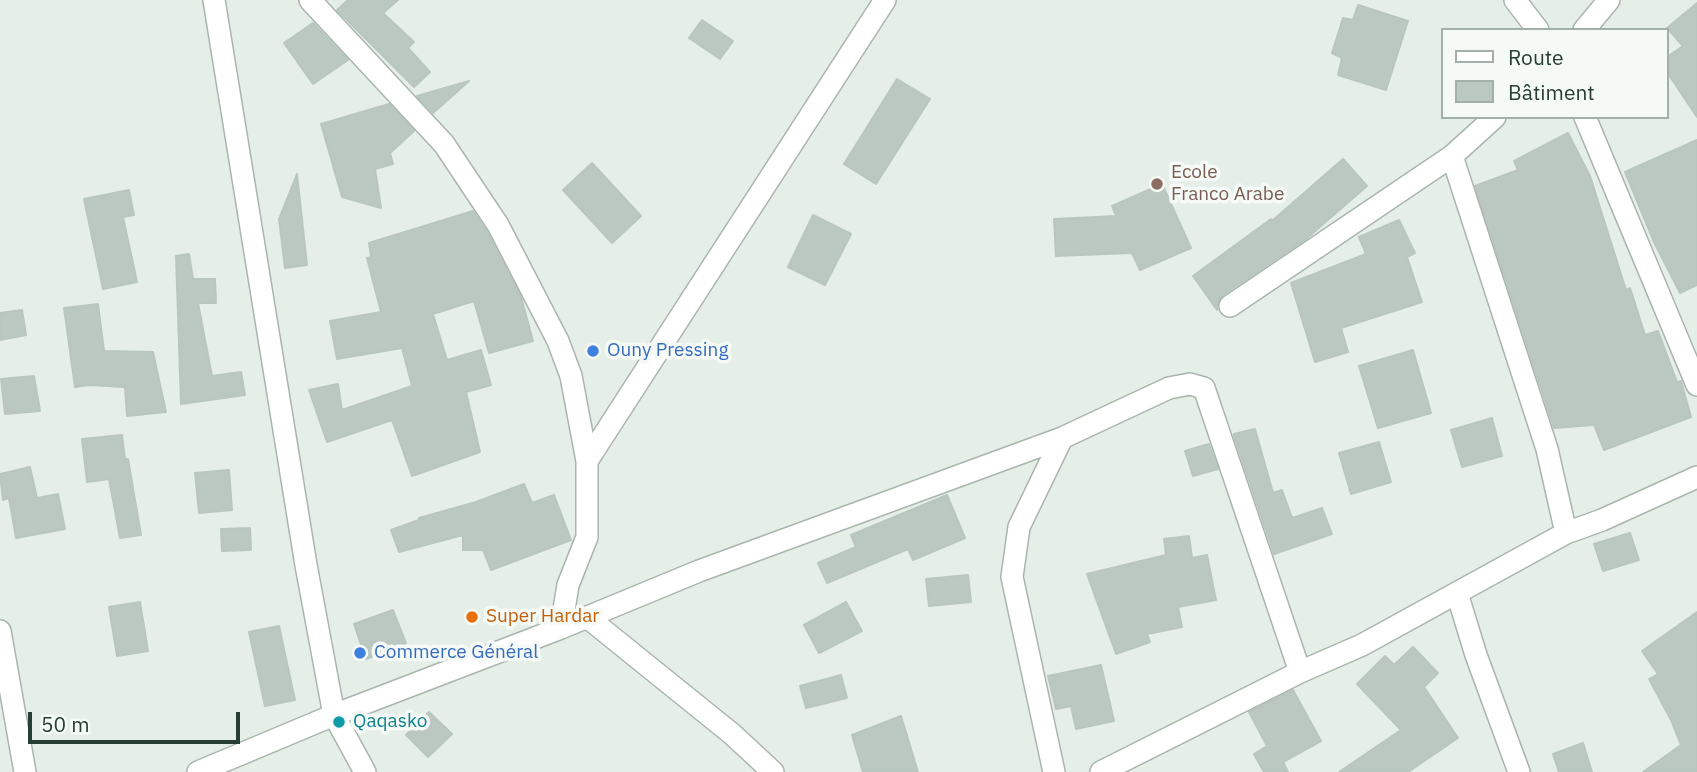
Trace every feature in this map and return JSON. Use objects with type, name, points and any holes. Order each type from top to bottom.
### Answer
[{"type":"street","points":[[214,0],[306,565],[334,715],[365,772]]},
{"type":"street","points":[[310,0],[444,144],[498,225],[558,341],[571,376],[587,461],[587,537],[569,585],[561,628]]},
{"type":"street","points":[[587,461],[885,0]]},
{"type":"street","points":[[1515,0],[1536,28]]},
{"type":"street","points":[[1586,28],[1609,0]]},
{"type":"street","points":[[1230,306],[1452,156],[1493,119]]},
{"type":"street","points":[[1586,119],[1697,385]]},
{"type":"street","points":[[1452,156],[1547,449],[1566,533]]},
{"type":"street","points":[[198,772],[334,715],[561,628],[699,571],[1062,438],[1169,388],[1190,384],[1204,388],[1300,672]]},
{"type":"street","points":[[1054,772],[1012,577],[1019,527],[1062,438]]},
{"type":"street","points":[[1101,772],[1300,672],[1362,645],[1566,533],[1602,520],[1697,477]]},
{"type":"street","points":[[1457,593],[1476,655],[1519,772]]},
{"type":"street","points":[[587,617],[732,734],[773,772]]},
{"type":"street","points":[[0,631],[25,772]]},
{"type":"building","points":[[348,0],[398,0],[383,13],[414,42],[408,48],[430,72],[414,87],[337,10]]},
{"type":"building","points":[[1697,3],[1697,117],[1669,75],[1669,56],[1683,46],[1667,28]]},
{"type":"building","points":[[1358,5],[1408,21],[1386,90],[1338,75],[1342,58],[1332,53],[1343,18],[1353,20]]},
{"type":"building","points":[[702,20],[733,41],[720,59],[689,38]]},
{"type":"building","points":[[313,23],[348,60],[313,84],[284,43]]},
{"type":"building","points":[[897,79],[930,99],[876,184],[844,164]]},
{"type":"building","points":[[469,81],[433,113],[417,96]]},
{"type":"building","points":[[389,104],[414,131],[390,153],[393,164],[375,169],[381,208],[342,197],[321,124]]},
{"type":"building","points":[[1568,133],[1590,176],[1626,290],[1630,288],[1645,335],[1658,331],[1677,382],[1681,381],[1691,417],[1604,450],[1594,425],[1554,428],[1475,186],[1518,170],[1514,161]]},
{"type":"building","points":[[1697,140],[1697,285],[1680,293],[1654,242],[1625,172]]},
{"type":"building","points":[[1343,159],[1367,186],[1306,239],[1223,295],[1218,301],[1217,310],[1193,276],[1271,219],[1272,221]]},
{"type":"building","points":[[592,163],[641,216],[612,243],[563,190]]},
{"type":"building","points":[[297,174],[307,265],[285,268],[279,219]]},
{"type":"building","points":[[1162,184],[1191,248],[1140,270],[1132,253],[1056,256],[1054,219],[1116,216],[1112,206]]},
{"type":"building","points":[[129,190],[134,215],[123,217],[137,282],[103,289],[84,199]]},
{"type":"building","points":[[473,211],[521,297],[533,341],[489,353],[474,301],[433,314],[447,360],[481,350],[491,385],[466,392],[480,452],[412,476],[392,420],[327,442],[309,390],[338,384],[342,410],[412,386],[402,348],[337,359],[330,321],[381,312],[367,258],[371,257],[369,243]]},
{"type":"building","points":[[813,215],[851,234],[825,285],[788,267]]},
{"type":"building","points":[[1399,220],[1415,253],[1407,257],[1422,302],[1341,328],[1348,352],[1315,362],[1291,283],[1366,254],[1359,237]]},
{"type":"building","points":[[189,254],[193,279],[215,279],[216,303],[198,303],[212,376],[241,372],[245,395],[181,404],[176,256]]},
{"type":"building","points":[[98,304],[104,351],[153,352],[166,412],[127,416],[125,387],[75,387],[64,308]]},
{"type":"building","points":[[22,310],[26,335],[0,340],[0,313]]},
{"type":"building","points":[[1413,350],[1431,413],[1378,428],[1359,366]]},
{"type":"building","points":[[34,376],[40,411],[5,414],[1,379]]},
{"type":"building","points":[[1492,418],[1502,456],[1462,467],[1451,430]]},
{"type":"building","points":[[1255,429],[1273,493],[1282,490],[1292,518],[1322,508],[1332,534],[1274,554],[1234,436]]},
{"type":"building","points":[[122,435],[141,535],[120,538],[109,479],[87,482],[82,439]]},
{"type":"building","points":[[1379,442],[1391,482],[1351,494],[1339,453]]},
{"type":"building","points":[[1209,444],[1218,469],[1193,476],[1185,451]]},
{"type":"building","points":[[30,467],[37,498],[58,494],[65,529],[16,538],[9,498],[3,500],[0,474]]},
{"type":"building","points":[[229,470],[232,510],[199,513],[195,473]]},
{"type":"building","points":[[524,484],[532,503],[554,495],[571,540],[491,570],[483,550],[463,550],[463,535],[399,552],[391,530],[419,518],[476,502]]},
{"type":"building","points":[[947,495],[965,538],[913,560],[908,549],[827,583],[818,563],[856,547],[851,535]]},
{"type":"building","points":[[250,528],[251,550],[222,551],[221,529]]},
{"type":"building","points":[[1630,533],[1639,560],[1603,571],[1594,544]]},
{"type":"building","points":[[1189,536],[1192,558],[1207,555],[1216,600],[1178,607],[1182,627],[1147,634],[1150,642],[1116,654],[1087,574],[1166,555],[1164,539]]},
{"type":"building","points":[[968,575],[971,602],[929,606],[926,579]]},
{"type":"building","points":[[140,602],[148,651],[117,656],[109,607]]},
{"type":"building","points":[[846,602],[862,631],[819,653],[804,625]]},
{"type":"building","points":[[393,610],[406,643],[366,659],[354,624]]},
{"type":"building","points":[[1697,612],[1697,772],[1643,772],[1681,745],[1649,679],[1658,674],[1642,651]]},
{"type":"building","points":[[279,626],[295,700],[265,706],[249,632]]},
{"type":"building","points":[[1413,647],[1438,673],[1424,687],[1458,738],[1408,772],[1339,772],[1401,730],[1357,684],[1385,656],[1394,665]]},
{"type":"building","points":[[1101,665],[1114,721],[1076,729],[1071,706],[1056,709],[1048,676]]},
{"type":"building","points":[[841,675],[847,698],[806,708],[800,686]]},
{"type":"building","points":[[1293,690],[1321,741],[1283,762],[1288,772],[1264,772],[1254,754],[1267,746],[1249,712]]},
{"type":"building","points":[[429,712],[452,734],[428,757],[406,735]]},
{"type":"building","points":[[901,716],[918,772],[863,772],[852,735]]},
{"type":"building","points":[[1583,743],[1592,772],[1559,772],[1553,754]]},
{"type":"place","name":"Ecole Franco Arabe","points":[[1157,184]]},
{"type":"place","name":"Ouny Pressing","points":[[593,351]]},
{"type":"place","name":"Super Hardar","points":[[472,617]]},
{"type":"place","name":"Commerce Général","points":[[360,653]]},
{"type":"place","name":"Qaqasko","points":[[339,722]]}]
